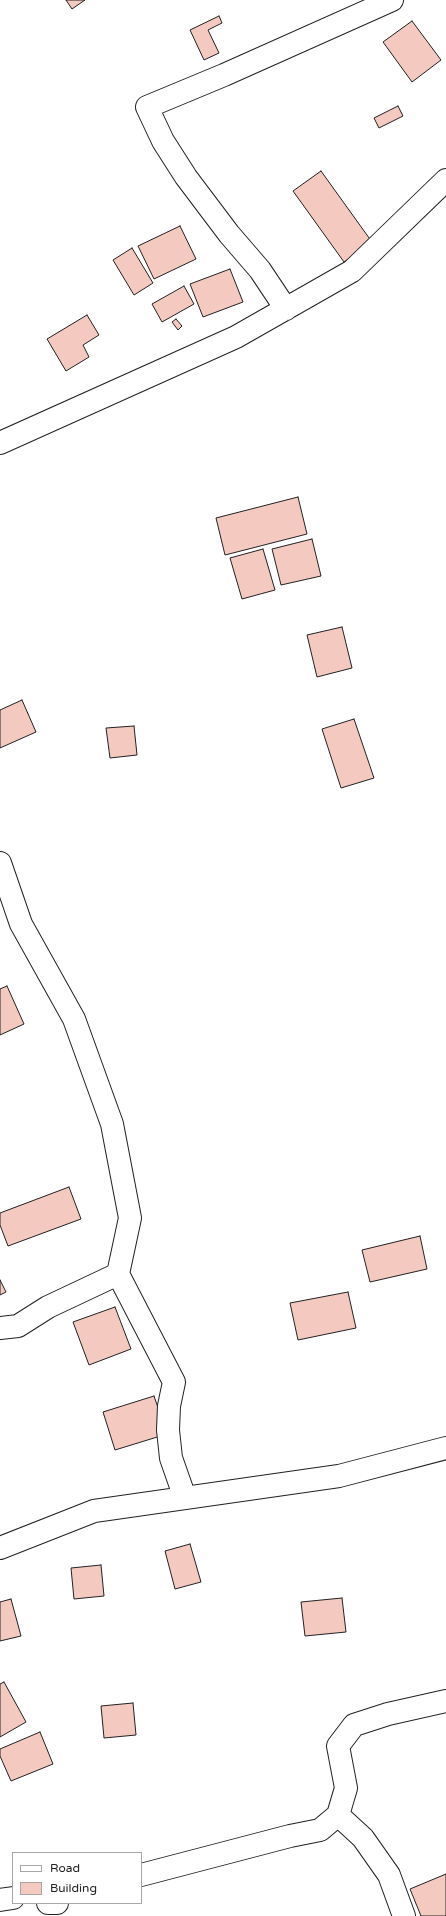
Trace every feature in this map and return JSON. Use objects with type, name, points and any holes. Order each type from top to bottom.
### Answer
[{"type":"street","points":[[286,309],[260,270],[229,234],[186,177],[162,141],[146,107],[224,75],[392,0]]},
{"type":"street","points":[[0,444],[236,337],[352,271],[446,180]]},
{"type":"street","points":[[0,863],[22,924],[74,1019],[112,1124],[130,1218],[118,1274],[174,1382],[169,1406],[168,1430],[171,1458],[185,1498]]},
{"type":"street","points":[[0,1328],[18,1326],[48,1307],[118,1274]]},
{"type":"street","points":[[0,1548],[94,1510],[339,1476],[446,1448]]},
{"type":"street","points":[[142,1875],[290,1836],[320,1830],[338,1815],[346,1788],[338,1746],[354,1725],[388,1714],[446,1701]]},
{"type":"street","points":[[338,1815],[364,1838],[389,1875],[404,1916]]},
{"type":"street","points":[[0,1900],[12,1898]]},
{"type":"building","points":[[66,0],[85,0],[72,9]]},
{"type":"building","points":[[219,16],[222,23],[208,30],[219,53],[204,60],[190,30]]},
{"type":"building","points":[[412,21],[441,60],[412,82],[383,42]]},
{"type":"building","points":[[398,106],[403,116],[379,128],[374,118]]},
{"type":"building","points":[[321,171],[372,242],[344,262],[293,191]]},
{"type":"building","points":[[180,226],[196,259],[154,279],[138,246]]},
{"type":"building","points":[[132,248],[153,283],[134,295],[113,260]]},
{"type":"building","points":[[230,269],[243,302],[203,317],[190,284]]},
{"type":"building","points":[[184,286],[194,304],[162,322],[152,304]]},
{"type":"building","points":[[87,315],[99,335],[83,345],[89,357],[66,371],[47,339]]},
{"type":"building","points":[[176,319],[182,326],[178,330],[172,322]]},
{"type":"building","points":[[298,497],[307,534],[225,555],[216,518]]},
{"type":"building","points":[[312,539],[321,576],[281,585],[272,549]]},
{"type":"building","points":[[263,549],[275,590],[242,599],[230,558]]},
{"type":"building","points":[[342,627],[352,668],[317,677],[307,635]]},
{"type":"building","points":[[22,700],[36,732],[0,748],[0,710]]},
{"type":"building","points":[[354,719],[374,778],[341,788],[322,729]]},
{"type":"building","points":[[134,726],[137,755],[110,758],[106,728]]},
{"type":"building","points":[[7,986],[24,1024],[0,1035],[0,989]]},
{"type":"building","points":[[69,1187],[81,1219],[8,1246],[0,1225],[0,1213]]},
{"type":"building","points":[[420,1236],[427,1269],[370,1282],[362,1250]]},
{"type":"building","points":[[0,1280],[6,1292],[0,1295]]},
{"type":"building","points":[[348,1292],[356,1328],[298,1340],[290,1303]]},
{"type":"building","points":[[115,1307],[131,1349],[89,1365],[73,1322]]},
{"type":"building","points":[[154,1396],[167,1434],[115,1450],[103,1412]]},
{"type":"building","points":[[190,1544],[201,1582],[175,1589],[165,1551]]},
{"type":"building","points":[[101,1565],[104,1596],[74,1599],[71,1568]]},
{"type":"building","points":[[342,1598],[346,1632],[305,1636],[301,1602]]},
{"type":"building","points":[[11,1599],[21,1636],[0,1641],[0,1602]]},
{"type":"building","points":[[4,1682],[26,1722],[0,1737],[0,1684]]},
{"type":"building","points":[[133,1703],[136,1735],[104,1738],[101,1706]]},
{"type":"building","points":[[40,1732],[53,1764],[11,1781],[0,1756],[0,1749]]},
{"type":"building","points":[[446,1874],[446,1916],[421,1916],[410,1889]]}]
